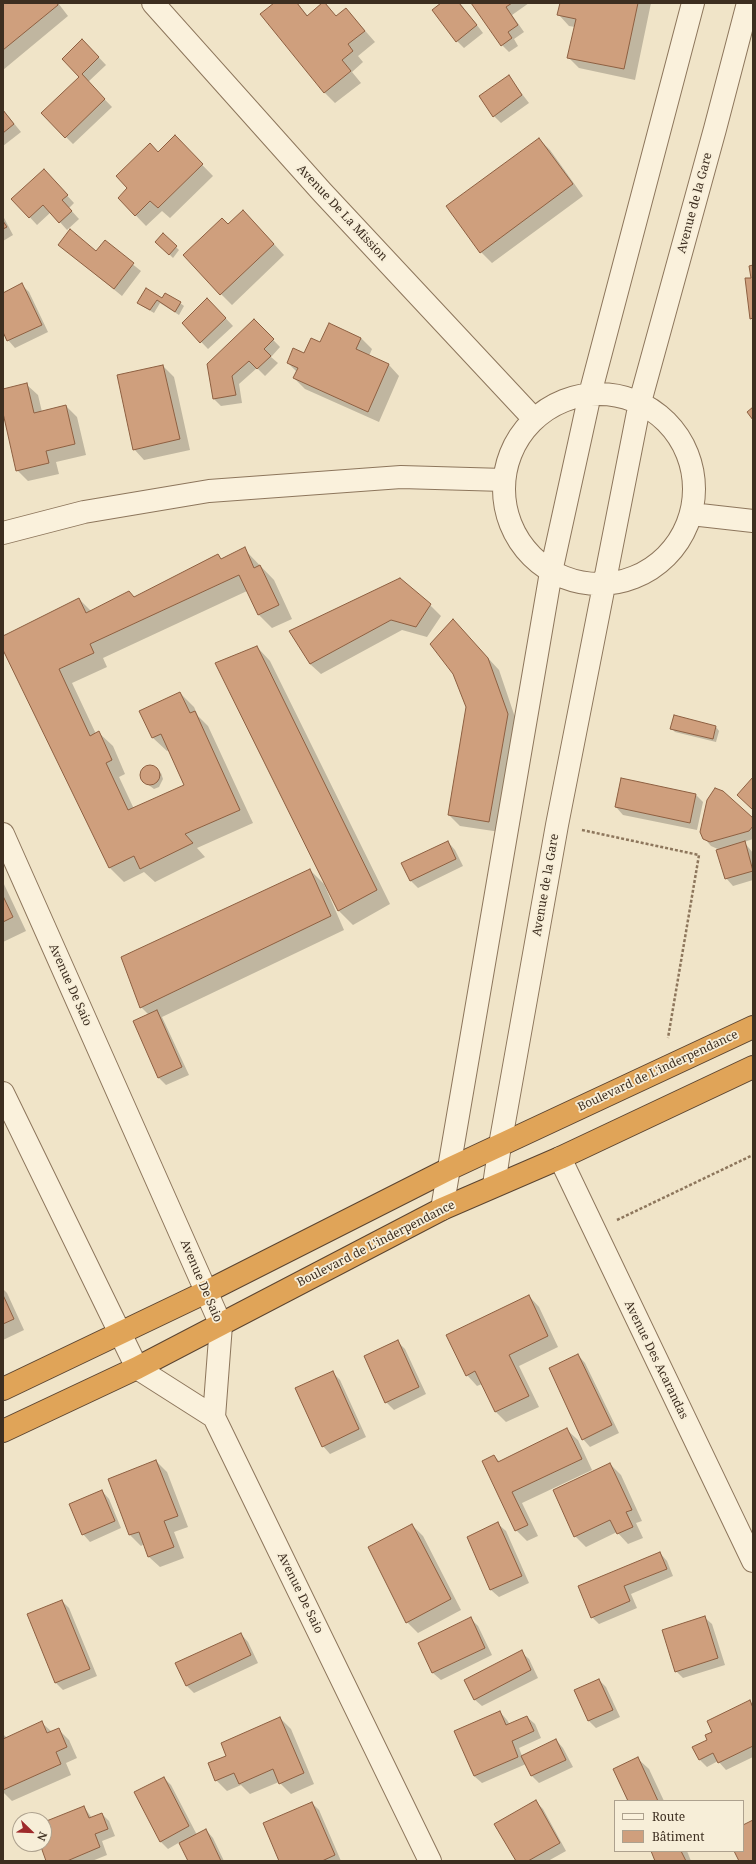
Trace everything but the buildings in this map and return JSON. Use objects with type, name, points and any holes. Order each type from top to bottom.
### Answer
[{"type":"highway","name":"Boulevard de L'inderpendance","points":[[3,1389],[121,1334],[449,1169],[753,1027]]},
{"type":"highway","name":"Boulevard de L'inderpendance","points":[[3,1431],[137,1368],[442,1209],[494,1185],[560,1158],[753,1067]]},
{"type":"street","name":"Avenue De La Mission","points":[[153,3],[327,198],[534,419]]},
{"type":"street","points":[[442,1209],[551,572],[590,394],[692,3]]},
{"type":"street","name":"Avenue de la Gare","points":[[494,1185],[557,825],[640,402],[748,3]]},
{"type":"street","points":[[590,394],[616,394],[640,402],[657,412],[666,420],[682,440],[690,457],[694,476],[694,495],[691,514],[679,541],[659,563],[633,579],[603,585],[576,582],[551,572],[530,556],[514,533],[505,507],[504,480],[509,457],[516,444],[534,419],[551,407],[569,398],[590,394]]},
{"type":"street","points":[[3,533],[84,512],[209,491],[401,477],[504,480]]},
{"type":"street","points":[[691,514],[753,521]]},
{"type":"street","name":"Avenue De Saio","points":[[3,834],[221,1325],[214,1417],[430,1861]]},
{"type":"street","points":[[3,1093],[137,1368],[214,1417]]},
{"type":"street","name":"Avenue Des Acarandas","points":[[560,1158],[753,1561]]},
{"type":"path","points":[[557,825],[698,855],[662,1070]]},
{"type":"path","points":[[595,1231],[753,1155]]}]
